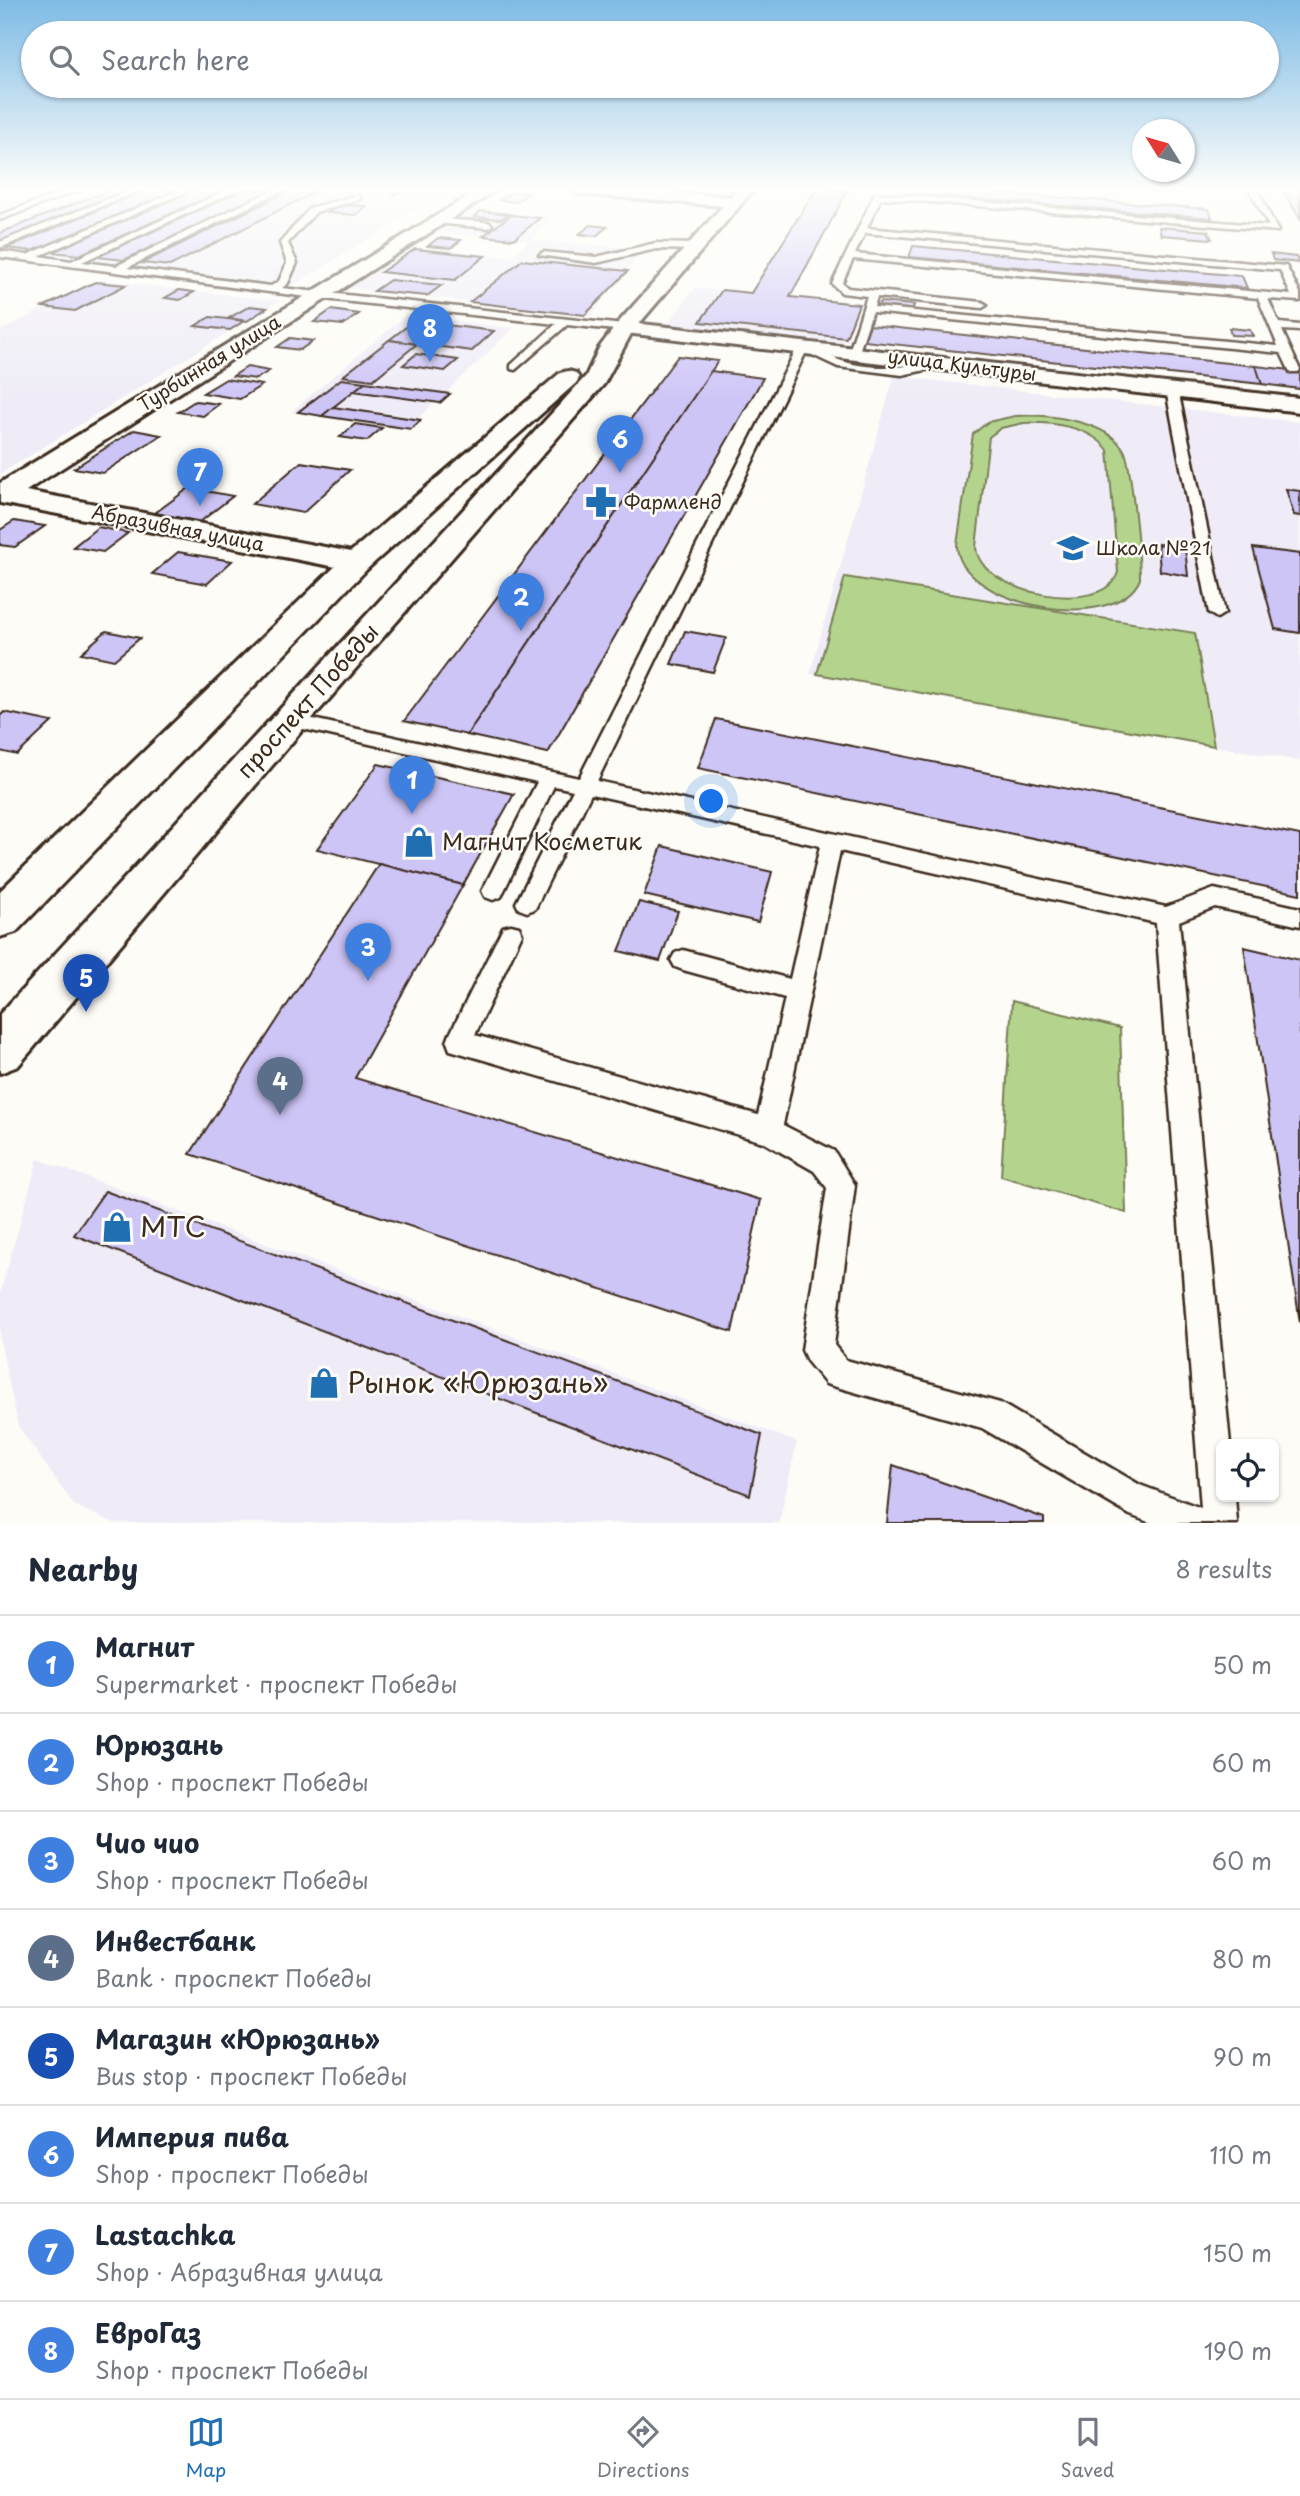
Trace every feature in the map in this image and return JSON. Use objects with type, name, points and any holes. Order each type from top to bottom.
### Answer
[{"type":"street","name":"Турбинная улица","points":[[0,494],[373,260]]},
{"type":"street","name":"проспект Победы","points":[[0,919],[357,562],[617,338],[684,260]]},
{"type":"street","name":"проспект Победы","points":[[0,1050],[290,720],[596,379],[617,338]]},
{"type":"street","name":"улица Культуры","points":[[617,338],[803,346],[1300,405]]},
{"type":"street","name":"Абразивная улица","points":[[0,494],[357,562]]},
{"type":"lane","points":[[57,260],[315,295],[563,323],[617,338]]},
{"type":"lane","points":[[74,262],[78,260]]},
{"type":"lane","points":[[119,268],[135,260]]},
{"type":"lane","points":[[273,289],[283,283],[291,260]]},
{"type":"lane","points":[[848,260],[837,286],[849,292],[982,305]]},
{"type":"lane","points":[[892,260],[1298,299],[1283,268],[1195,260]]},
{"type":"lane","points":[[853,352],[873,294]]},
{"type":"lane","points":[[1262,296],[1294,370]]},
{"type":"lane","points":[[868,309],[1286,350]]},
{"type":"lane","points":[[515,367],[563,323]]},
{"type":"lane","points":[[1275,326],[1300,328]]},
{"type":"lane","points":[[527,903],[803,346],[838,365],[902,372],[948,364]]},
{"type":"lane","points":[[1172,390],[1217,613]]},
{"type":"lane","points":[[290,720],[1167,916],[1214,898],[1300,917]]},
{"type":"lane","points":[[493,891],[549,777]]},
{"type":"lane","points":[[768,1131],[832,841]]},
{"type":"lane","points":[[1167,916],[1220,1523]]},
{"type":"lane","points":[[511,934],[459,1042],[768,1131],[824,1161],[841,1185],[818,1350],[837,1373],[989,1414],[1130,1498],[1196,1523]]},
{"type":"lane","points":[[683,960],[799,992]]},
{"type":"shaded area","points":[[78,260],[335,260],[294,285]]},
{"type":"shaded area","points":[[395,260],[634,260],[591,316],[347,288]]},
{"type":"shaded area","points":[[100,280],[279,301],[0,474],[0,331]]},
{"type":"shaded area","points":[[695,288],[859,304],[843,344],[667,325]]},
{"type":"shaded area","points":[[406,315],[514,328],[407,429],[291,412]]},
{"type":"shaded area","name":"Школа №21","points":[[894,376],[1300,422],[1300,761],[810,674]]},
{"type":"shaded area","name":"Рынок «Юрюзань»","points":[[38,1159],[797,1442],[779,1523],[114,1523],[74,1505],[18,1426],[0,1340],[0,1294]]},
{"type":"green space","points":[[1015,416],[1043,416],[1075,421],[1104,432],[1124,450],[1132,491],[1140,579],[1125,596],[1101,606],[1072,609],[1040,606],[1009,598],[983,584],[964,566],[957,545],[973,434],[988,422]],"holes":[[[1035,423],[1081,431],[1108,450],[1118,572],[1108,586],[1091,594],[1068,597],[1019,588],[998,577],[982,563],[976,547],[989,437],[1001,428]]]},
{"type":"green space","points":[[845,577],[1195,633],[1214,746],[817,674]]},
{"type":"green space","points":[[1012,1001],[1120,1028],[1126,1213],[1001,1176]]},
{"type":"building","points":[[148,260],[182,260],[170,266],[142,263]]},
{"type":"building","points":[[399,260],[480,260],[455,280],[381,272]]},
{"type":"building","points":[[522,260],[628,271],[585,315],[470,302]]},
{"type":"building","points":[[772,260],[810,260],[790,297],[859,304],[846,338],[700,322],[722,290],[751,293]]},
{"type":"building","points":[[943,260],[1067,260],[1242,276],[1247,288]]},
{"type":"building","points":[[1274,260],[1298,260],[1299,263]]},
{"type":"building","points":[[390,280],[442,285],[427,296],[374,291]]},
{"type":"building","points":[[95,282],[126,285],[75,311],[43,307]]},
{"type":"building","points":[[179,290],[194,292],[180,300],[165,298]]},
{"type":"building","points":[[880,302],[914,305],[912,311],[878,308]]},
{"type":"building","points":[[250,306],[267,308],[247,321],[229,318]]},
{"type":"building","points":[[331,310],[359,314],[343,325],[314,322]]},
{"type":"building","points":[[210,317],[244,321],[230,330],[195,326]]},
{"type":"building","points":[[414,321],[494,331],[472,351],[389,340]]},
{"type":"building","points":[[870,325],[1256,366],[1262,384],[864,341]]},
{"type":"building","points":[[1229,328],[1250,330],[1253,336],[1231,335]]},
{"type":"building","points":[[290,338],[313,341],[300,350],[277,347]]},
{"type":"building","points":[[389,340],[417,344],[373,380],[343,376]]},
{"type":"building","points":[[416,354],[458,360],[445,371],[403,365]]},
{"type":"building","points":[[678,356],[718,361],[467,735],[404,721]]},
{"type":"building","points":[[1256,366],[1300,371],[1300,389],[1262,384]]},
{"type":"building","points":[[247,367],[269,371],[256,379],[233,376]]},
{"type":"building","points":[[711,371],[763,378],[548,753],[467,735]]},
{"type":"building","points":[[226,379],[262,385],[240,399],[203,393]]},
{"type":"building","points":[[341,379],[365,382],[322,416],[298,412]]},
{"type":"building","points":[[365,382],[450,394],[440,403],[354,391]]},
{"type":"building","points":[[195,401],[219,404],[203,416],[178,412]]},
{"type":"building","points":[[333,407],[421,420],[411,429],[322,416]]},
{"type":"building","points":[[355,424],[382,428],[367,441],[340,437]]},
{"type":"building","points":[[134,430],[161,435],[103,473],[74,468]]},
{"type":"building","points":[[301,462],[350,470],[303,513],[252,504]]},
{"type":"building","points":[[189,488],[233,496],[200,522],[155,513]]},
{"type":"building","points":[[1286,489],[1300,491],[1300,516],[1294,515]]},
{"type":"building","points":[[14,521],[45,526],[15,547],[0,545],[0,530]]},
{"type":"building","points":[[98,527],[128,533],[103,552],[73,547]]},
{"type":"building","points":[[1158,544],[1185,548],[1188,576],[1160,571]]},
{"type":"building","points":[[1253,548],[1300,554],[1300,633],[1275,629]]},
{"type":"building","points":[[178,552],[232,561],[207,584],[152,574]]},
{"type":"building","points":[[106,631],[140,638],[114,660],[81,653]]},
{"type":"building","points":[[685,631],[726,638],[713,672],[671,664]]},
{"type":"building","points":[[4,712],[52,722],[17,755],[0,751],[0,716]]},
{"type":"building","points":[[716,719],[1300,835],[1300,894],[698,768]]},
{"type":"building","points":[[378,764],[514,794],[463,885],[317,849]]},
{"type":"building","points":[[662,846],[772,872],[758,922],[644,895]]},
{"type":"building","points":[[379,864],[463,885],[355,1078],[761,1200],[732,1332],[190,1154]]},
{"type":"building","points":[[639,902],[678,911],[660,961],[619,951]]},
{"type":"building","points":[[1244,947],[1300,960],[1300,1323]]},
{"type":"building","points":[[105,1191],[762,1435],[750,1495],[74,1235]]},
{"type":"building","points":[[893,1465],[1044,1518],[1044,1523],[887,1523]]},
{"type":"place","name":"ЕвроГаз","points":[[430,362]]},
{"type":"place","name":"Империя пива","points":[[620,473]]},
{"type":"place","name":"Фармленд","points":[[601,502]]},
{"type":"place","name":"Lastachka","points":[[200,506]]},
{"type":"place","name":"Школа №21","points":[[1073,548]]},
{"type":"place","name":"Юрюзань","points":[[521,631]]},
{"type":"place","name":"Магнит","points":[[412,814]]},
{"type":"place","name":"Магнит Косметик","points":[[419,842]]},
{"type":"place","name":"Чио чио","points":[[368,981]]},
{"type":"place","name":"Магазин «Юрюзань»","points":[[86,1012]]},
{"type":"place","name":"Инвестбанк","points":[[280,1115]]},
{"type":"place","name":"МТС","points":[[117,1227]]},
{"type":"place","name":"Рынок «Юрюзань»","points":[[324,1383]]}]
